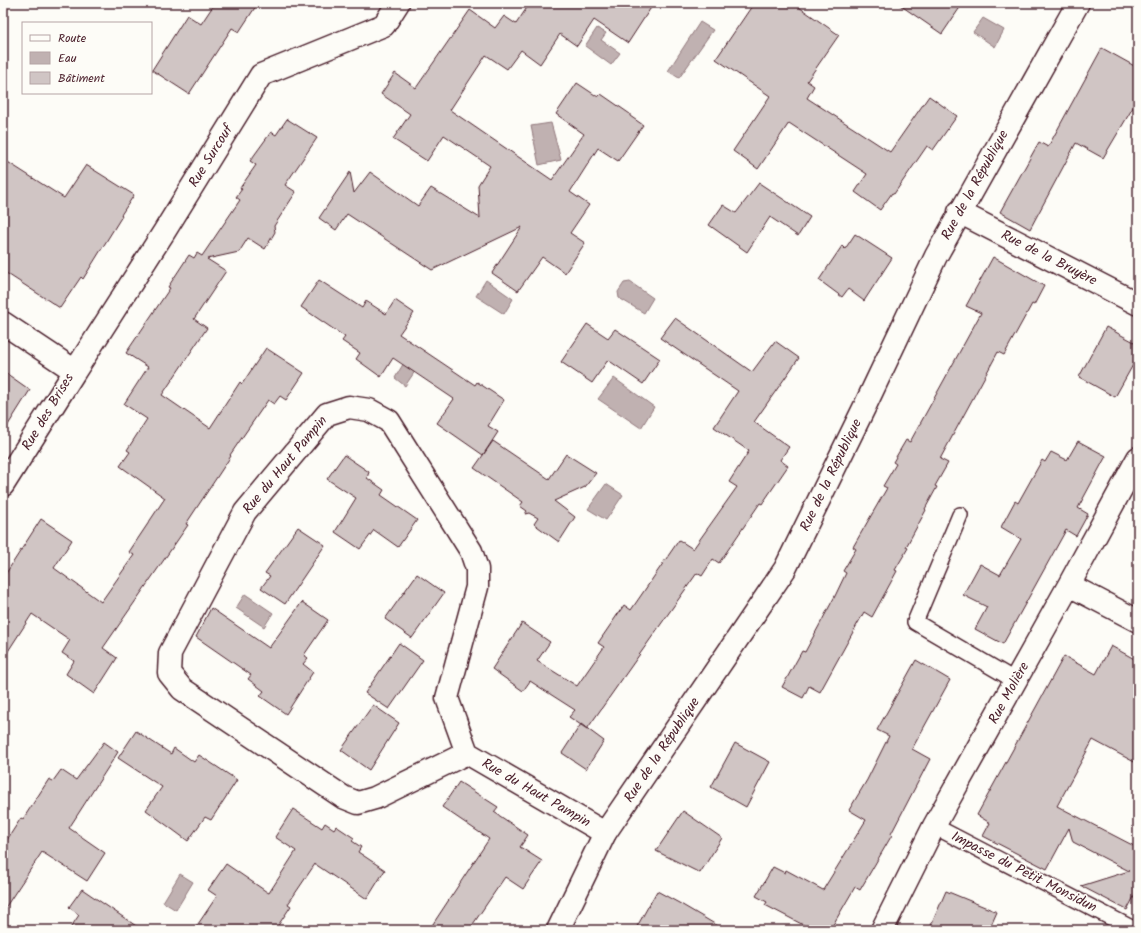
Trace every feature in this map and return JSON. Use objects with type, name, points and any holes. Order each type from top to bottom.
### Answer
[{"type":"street","name":"Rue Surcouf","points":[[75,371],[164,232],[261,75],[384,25],[398,3]]},
{"type":"street","name":"Rue de la République","points":[[558,930],[605,833],[785,569],[936,256],[1078,3]]},
{"type":"street","name":"Rue de la Bruyère","points":[[960,212],[1138,304]]},
{"type":"street","name":"Rue des Brises","points":[[3,323],[75,371],[3,485]]},
{"type":"street","name":"Rue du Haut Pampin","points":[[468,753],[375,798],[358,803],[343,798],[182,689],[169,673],[170,653],[245,512],[327,414],[349,407],[369,410],[389,421],[471,551],[477,569],[477,587],[447,698],[468,753],[605,833]]},
{"type":"street","name":"Rue Molière","points":[[882,930],[934,826],[1016,681],[1138,458]]},
{"type":"street","points":[[1069,585],[1138,622]]},
{"type":"lane","points":[[960,515],[915,622],[1016,681]]},
{"type":"lane","name":"Impasse du Petit Monsidun","points":[[934,826],[1135,930]]},
{"type":"water","points":[[983,18],[1004,30],[995,47],[973,32]]},
{"type":"water","points":[[700,22],[713,30],[679,78],[668,71]]},
{"type":"water","points":[[597,28],[606,33],[601,40],[620,53],[611,65],[585,46]]},
{"type":"water","points":[[551,123],[561,160],[539,165],[531,126]]},
{"type":"water","points":[[486,280],[513,299],[504,314],[476,296]]},
{"type":"water","points":[[630,282],[653,298],[644,313],[619,298],[618,292],[624,283]]},
{"type":"water","points":[[409,354],[422,361],[405,386],[395,378]]},
{"type":"water","points":[[614,378],[654,407],[641,428],[598,399]]},
{"type":"water","points":[[606,484],[623,495],[606,520],[588,509]]},
{"type":"water","points":[[245,594],[273,613],[264,627],[236,608]]},
{"type":"water","points":[[180,874],[193,882],[176,910],[163,902]]},
{"type":"building","points":[[215,3],[258,3],[239,32],[232,28],[189,94],[152,70],[187,15],[201,24]]},
{"type":"building","points":[[530,3],[654,3],[628,43],[594,20],[577,46],[560,34],[540,64],[521,50],[507,69],[486,55],[450,110],[552,180],[584,134],[556,114],[577,83],[598,97],[601,94],[643,125],[618,161],[598,148],[570,192],[589,205],[570,233],[585,243],[565,273],[542,257],[518,291],[492,273],[522,227],[432,270],[347,214],[336,230],[319,218],[350,172],[354,193],[370,172],[418,206],[431,188],[480,218],[478,185],[490,166],[444,135],[427,161],[393,139],[410,114],[381,94],[395,73],[416,88],[470,10],[495,28],[504,16],[516,24]]},
{"type":"building","points":[[754,3],[793,3],[839,35],[807,81],[814,86],[807,98],[890,152],[929,96],[957,116],[933,150],[927,146],[894,194],[892,193],[880,210],[855,192],[867,174],[789,123],[758,169],[733,151],[770,96],[716,59]]},
{"type":"building","points":[[897,3],[963,3],[942,34]]},
{"type":"building","points":[[1102,48],[1138,68],[1138,99],[1103,158],[1076,143],[1030,229],[1000,212],[1039,142],[1048,147]]},
{"type":"building","points":[[287,119],[317,138],[285,185],[296,192],[274,226],[275,232],[265,249],[248,238],[239,252],[207,259],[226,271],[194,319],[207,328],[162,395],[210,428],[240,382],[242,384],[266,348],[304,373],[286,400],[280,396],[274,404],[268,400],[230,455],[231,456],[186,524],[188,525],[103,648],[117,658],[94,694],[66,674],[74,661],[62,653],[70,640],[32,614],[3,659],[3,578],[41,519],[72,540],[54,568],[101,602],[134,555],[129,552],[165,498],[120,466],[130,452],[127,450],[147,419],[124,404],[148,367],[126,353],[170,288],[168,287],[189,255],[194,258],[197,253],[202,256],[240,200],[236,197],[242,189],[240,188],[256,165],[250,161],[271,132],[276,135]]},
{"type":"building","points":[[3,159],[64,198],[86,165],[134,195],[83,279],[81,277],[60,308],[3,271]]},
{"type":"building","points":[[759,183],[810,217],[798,236],[770,217],[747,252],[709,225],[723,205],[736,213]]},
{"type":"building","points":[[855,234],[892,258],[864,301],[848,289],[842,297],[819,280],[842,246],[845,249]]},
{"type":"building","points":[[993,257],[1044,286],[1034,305],[1032,304],[1004,355],[998,352],[940,459],[948,463],[935,486],[937,487],[925,509],[926,510],[906,547],[908,548],[895,570],[897,571],[872,617],[864,612],[820,692],[809,686],[803,698],[782,687],[802,651],[805,652],[835,596],[846,573],[843,571],[856,549],[853,547],[887,488],[883,486],[896,464],[893,462],[906,440],[910,442],[981,313],[966,306]]},
{"type":"building","points":[[319,280],[362,308],[366,301],[386,314],[395,300],[414,313],[399,334],[475,385],[477,382],[504,400],[488,426],[498,432],[483,455],[437,423],[454,399],[393,358],[381,377],[356,359],[360,353],[342,341],[345,337],[301,307]]},
{"type":"building","points":[[675,318],[752,372],[775,341],[799,358],[754,422],[789,447],[780,460],[788,466],[762,504],[760,503],[719,563],[713,559],[702,576],[697,573],[587,729],[569,717],[575,710],[530,681],[523,691],[492,669],[522,623],[550,642],[537,661],[577,686],[604,647],[598,643],[624,605],[631,610],[679,540],[693,549],[737,487],[729,482],[749,451],[714,427],[738,391],[660,338]]},
{"type":"building","points":[[587,324],[608,338],[615,329],[660,359],[643,384],[608,360],[592,383],[561,362]]},
{"type":"building","points":[[1106,327],[1138,344],[1138,356],[1115,397],[1079,377]]},
{"type":"building","points":[[3,371],[30,390],[3,433]]},
{"type":"building","points":[[493,441],[549,479],[566,454],[596,473],[585,487],[554,501],[575,517],[559,542],[534,524],[538,518],[529,513],[525,514],[527,511],[520,506],[523,502],[474,468]]},
{"type":"building","points":[[1078,441],[1106,456],[1078,508],[1088,514],[1076,536],[1066,530],[1003,644],[975,629],[987,607],[963,595],[980,564],[1000,575],[1021,539],[1001,527],[1015,501],[1018,503],[1042,460],[1045,462],[1051,452],[1067,460]]},
{"type":"building","points":[[344,455],[369,472],[367,478],[384,490],[381,495],[417,520],[398,547],[374,530],[360,549],[335,532],[356,498],[327,479]]},
{"type":"building","points":[[298,527],[325,545],[285,604],[261,588],[270,576],[265,573]]},
{"type":"building","points":[[417,574],[444,593],[412,638],[385,619]]},
{"type":"building","points":[[302,602],[328,620],[304,655],[308,658],[303,664],[313,672],[286,714],[260,696],[264,691],[248,679],[251,675],[196,637],[211,608],[269,648]]},
{"type":"building","points":[[399,643],[423,660],[389,709],[365,693]]},
{"type":"building","points":[[1111,646],[1138,661],[1138,764],[1093,740],[1057,806],[1138,848],[1138,889],[1127,910],[1081,886],[1129,871],[1073,842],[1069,828],[1047,869],[983,836],[990,823],[977,815],[1064,656],[1096,674]]},
{"type":"building","points":[[916,660],[950,680],[912,749],[930,759],[891,834],[892,835],[860,890],[855,887],[830,930],[813,930],[765,905],[767,902],[756,896],[773,867],[785,873],[786,870],[823,890],[866,820],[849,810],[867,780],[889,736],[877,730]]},
{"type":"building","points":[[373,705],[399,723],[369,770],[341,750]]},
{"type":"building","points":[[581,724],[604,741],[586,769],[562,753]]},
{"type":"building","points":[[136,731],[171,754],[174,748],[194,762],[199,755],[237,780],[211,820],[205,817],[188,841],[146,810],[162,787],[118,758]]},
{"type":"building","points":[[104,742],[118,752],[69,828],[105,853],[87,881],[42,852],[3,911],[3,846],[21,818],[23,819],[49,779],[53,781],[61,770],[76,780]]},
{"type":"building","points":[[735,743],[770,762],[746,807],[711,787]]},
{"type":"building","points":[[459,782],[498,807],[494,812],[528,835],[520,847],[542,861],[523,889],[505,877],[469,930],[429,930],[489,839],[442,807]]},
{"type":"building","points":[[293,809],[322,828],[325,823],[334,829],[336,826],[354,838],[352,841],[361,847],[358,852],[385,870],[367,899],[315,864],[288,904],[291,906],[275,930],[194,930],[217,896],[208,890],[226,864],[269,893],[296,851],[275,837]]},
{"type":"building","points":[[683,811],[722,838],[700,873],[656,851]]},
{"type":"building","points":[[82,889],[142,930],[69,930],[79,915],[69,907]]},
{"type":"building","points":[[657,891],[679,903],[725,930],[635,930]]},
{"type":"building","points":[[946,891],[997,912],[989,930],[929,930]]}]
